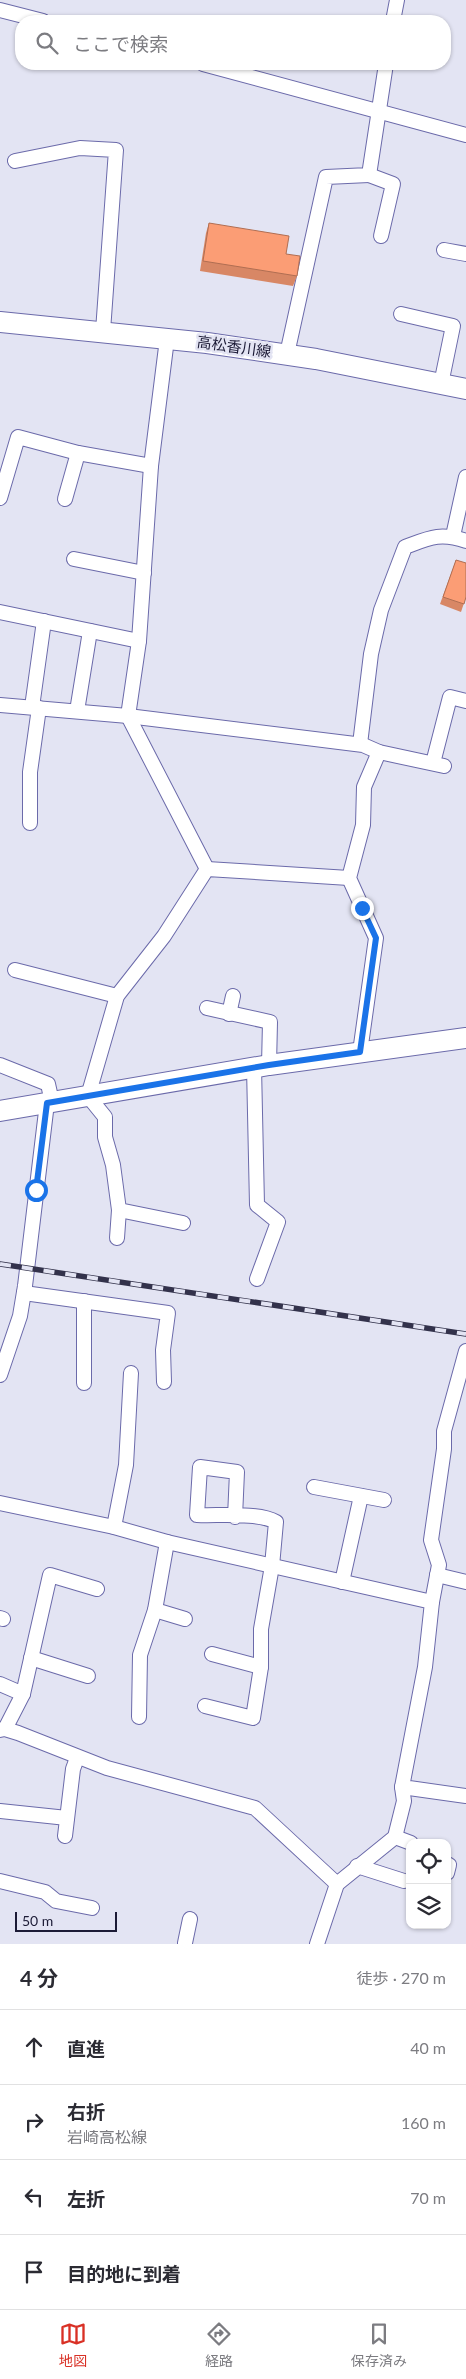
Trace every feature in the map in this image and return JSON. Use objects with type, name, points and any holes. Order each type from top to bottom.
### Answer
[{"type":"main road","name":"高松香川線","points":[[0,322],[167,338],[287,354],[466,390]]},
{"type":"main road","points":[[0,1111],[262,1066],[466,1038]]},
{"type":"street","points":[[394,15],[397,0]]},
{"type":"street","points":[[0,10],[20,15]]},
{"type":"street","points":[[227,70],[466,135]]},
{"type":"street","points":[[369,175],[385,70]]},
{"type":"street","points":[[15,161],[80,148],[116,150],[103,331]]},
{"type":"street","points":[[287,354],[326,177],[369,175],[392,184],[381,236]]},
{"type":"street","points":[[444,250],[466,254]]},
{"type":"street","points":[[401,314],[453,326],[441,384]]},
{"type":"street","points":[[167,338],[151,466],[139,641],[128,716],[207,869]]},
{"type":"street","points":[[0,498],[18,438],[78,453],[151,466]]},
{"type":"street","points":[[65,500],[78,453]]},
{"type":"street","points":[[360,744],[371,654],[380,610],[405,547],[434,536],[459,539],[465,485]]},
{"type":"street","points":[[74,559],[144,572]]},
{"type":"street","points":[[0,612],[139,641]]},
{"type":"street","points":[[30,823],[30,772],[44,621]]},
{"type":"street","points":[[77,711],[90,631]]},
{"type":"street","points":[[0,704],[128,716],[360,744],[379,752],[439,764],[450,697],[466,701]]},
{"type":"street","points":[[360,1052],[376,938],[349,878],[363,825],[364,787],[379,752]]},
{"type":"street","points":[[207,869],[349,878]]},
{"type":"street","points":[[117,1238],[119,1210],[113,1165],[105,1137],[105,1117],[88,1096],[117,996],[164,936],[207,869]]},
{"type":"street","points":[[15,970],[117,996]]},
{"type":"street","points":[[229,1014],[233,996]]},
{"type":"street","points":[[207,1008],[270,1022],[262,1066],[256,1205],[278,1222],[257,1279]]},
{"type":"street","points":[[0,1065],[48,1084],[50,1103],[20,1316],[0,1376]]},
{"type":"street","points":[[119,1210],[182,1223]]},
{"type":"street","points":[[24,1293],[168,1313],[163,1350],[164,1382]]},
{"type":"street","points":[[84,1301],[84,1383]]},
{"type":"street","points":[[317,1944],[337,1884],[394,1837],[404,1801],[402,1787],[425,1667],[432,1602],[439,1565],[431,1540],[444,1449],[444,1431],[466,1351]]},
{"type":"street","points":[[114,1527],[126,1465],[131,1373]]},
{"type":"street","points":[[314,1487],[384,1500]]},
{"type":"street","points":[[342,1582],[361,1496]]},
{"type":"street","points":[[0,1503],[114,1527],[167,1542],[432,1602]]},
{"type":"street","points":[[205,1706],[253,1718],[262,1667],[262,1629],[272,1566],[276,1522],[268,1518],[234,1517]]},
{"type":"street","points":[[139,1717],[140,1655],[155,1610],[167,1542]]},
{"type":"street","points":[[96,1589],[50,1575],[22,1694],[3,1730],[107,1768],[255,1808],[337,1884]]},
{"type":"street","points":[[437,1575],[466,1582]]},
{"type":"street","points":[[155,1610],[185,1619]]},
{"type":"street","points":[[212,1654],[262,1667]]},
{"type":"street","points":[[31,1658],[88,1676]]},
{"type":"street","points":[[0,1684],[22,1694]]},
{"type":"street","points":[[65,1836],[72,1769],[77,1758]]},
{"type":"street","points":[[402,1787],[466,1796]]},
{"type":"street","points":[[0,1811],[67,1818]]},
{"type":"street","points":[[394,1837],[406,1841]]},
{"type":"street","points":[[357,1866],[404,1881]]},
{"type":"street","points":[[0,1881],[45,1892],[56,1901],[92,1908]]},
{"type":"street","points":[[185,1944],[190,1918]]},
{"type":"building","points":[[209,223],[289,236],[286,254],[300,256],[297,276],[203,261]]},
{"type":"building","points":[[456,560],[466,563],[466,597],[464,604],[443,597]]},
{"type":"railway","points":[[0,1264],[466,1334]]},
{"type":"route","points":[[36,1190],[47,1103],[269,1065],[360,1052],[376,938],[362,908]]}]
